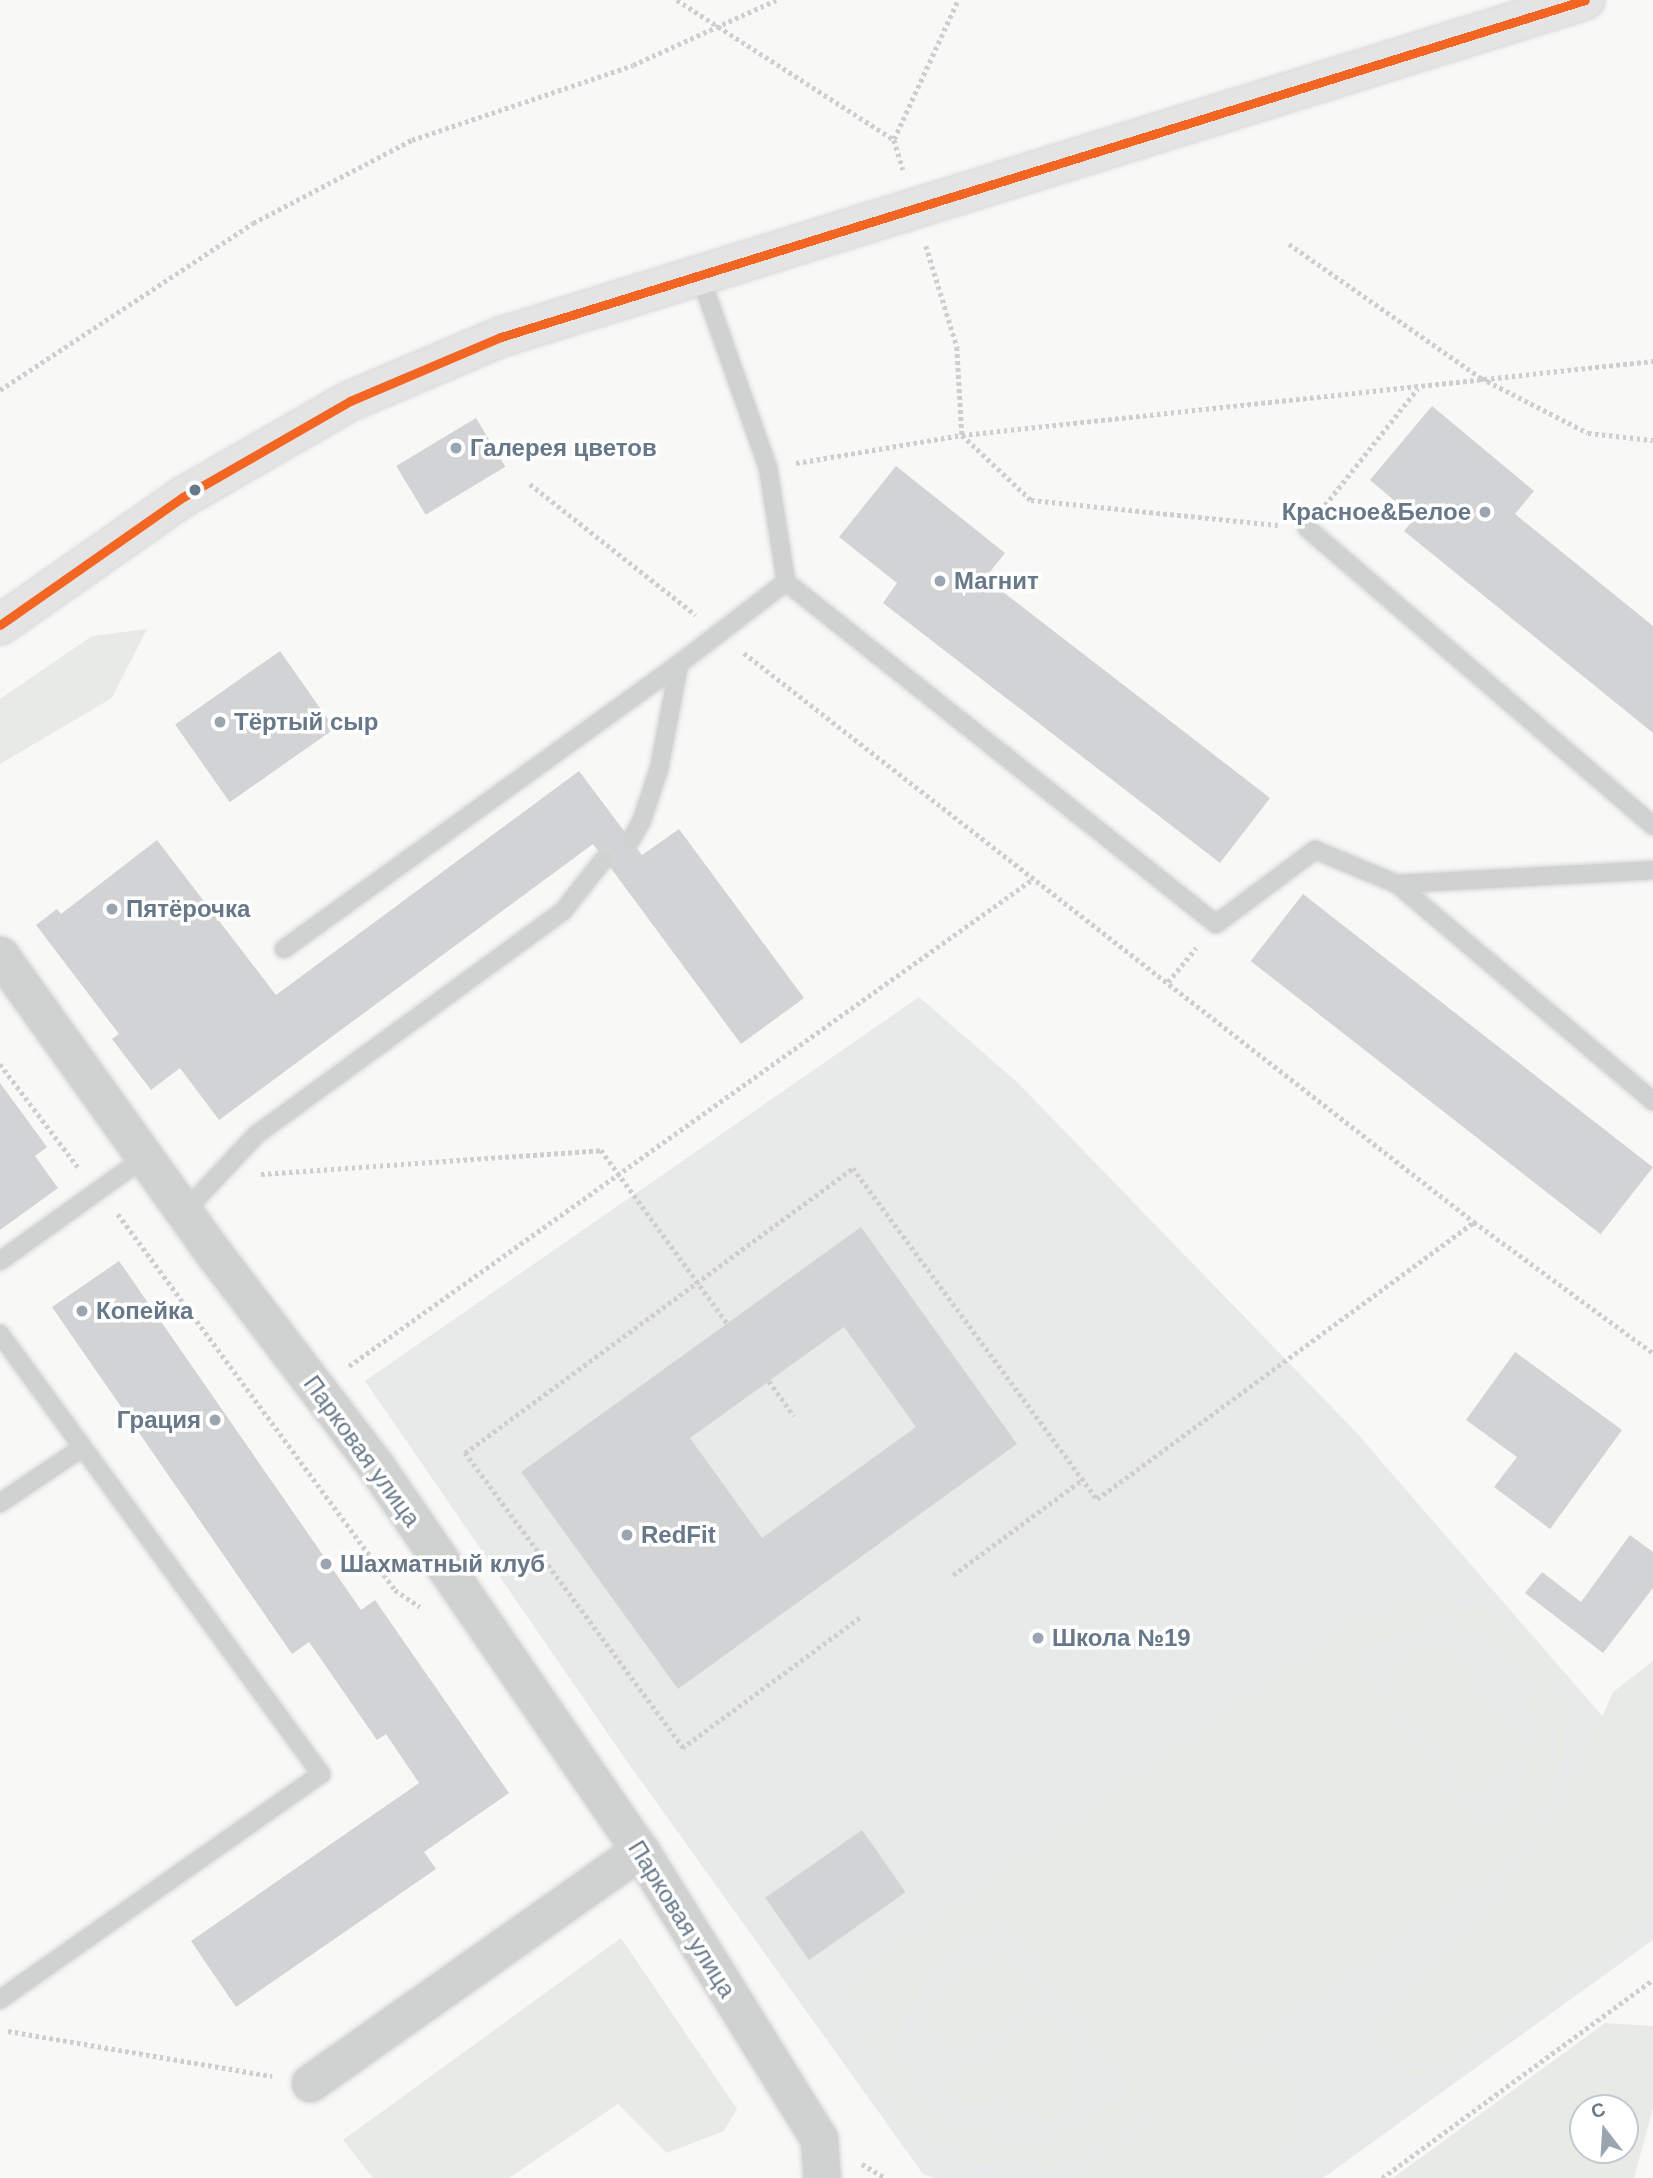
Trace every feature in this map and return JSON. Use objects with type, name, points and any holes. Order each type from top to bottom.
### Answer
[{"type":"main road","points":[[0,625],[183,497],[350,401],[501,337],[699,273],[915,209],[1585,0]]},
{"type":"street","name":"Парковая улица","points":[[0,955],[144,1158],[375,1465],[640,1850],[819,2138],[822,2178]]},
{"type":"street","points":[[310,2083],[640,1850]]},
{"type":"lane","points":[[699,273],[768,468],[786,582],[1216,924],[1315,850],[1396,884],[1653,1101]]},
{"type":"lane","points":[[1307,528],[1653,826]]},
{"type":"lane","points":[[284,948],[679,663],[786,582]]},
{"type":"lane","points":[[631,840],[642,820],[659,769],[679,663]]},
{"type":"lane","points":[[184,1212],[256,1135],[563,911],[604,859]]},
{"type":"lane","points":[[1396,884],[1653,870]]},
{"type":"lane","points":[[0,1261],[144,1158]]},
{"type":"lane","points":[[0,1334],[321,1774],[0,2000]]},
{"type":"lane","points":[[0,1503],[82,1448]]},
{"type":"path","points":[[677,0],[715,28],[894,140],[958,0]]},
{"type":"path","points":[[0,390],[253,223],[412,140],[633,65],[776,0]]},
{"type":"path","points":[[915,209],[957,347],[962,435],[1031,500],[1307,528],[1418,388]]},
{"type":"path","points":[[1289,244],[1481,377],[1588,433],[1653,440]]},
{"type":"path","points":[[768,468],[962,435],[1418,388],[1481,377],[1653,361]]},
{"type":"path","points":[[530,484],[1474,1222],[1653,1353]]},
{"type":"path","points":[[317,1389],[1032,879]]},
{"type":"path","points":[[1168,982],[1216,924]]},
{"type":"path","points":[[0,1064],[98,1190],[395,1590],[414,1599],[422,1610]]},
{"type":"path","points":[[217,1177],[601,1150],[727,1324]]},
{"type":"path","points":[[860,1618],[683,1748],[465,1452],[853,1168],[1097,1499],[1474,1222]]},
{"type":"path","points":[[769,1381],[794,1416]]},
{"type":"path","points":[[953,1575],[1083,1479]]},
{"type":"path","points":[[1382,2178],[1653,1980]]},
{"type":"path","points":[[0,2030],[310,2083]]},
{"type":"shaded area","points":[[147,629],[112,698],[0,764],[0,699],[92,636]]},
{"type":"shaded area","name":"Школа №19","points":[[919,997],[1016,1081],[1355,1431],[1636,1755],[1653,1831],[1653,1940],[1323,2178],[936,2178],[923,2174],[626,1760],[365,1381]]},
{"type":"shaded area","points":[[1427,1597],[1491,1613],[1517,1628],[1545,1655],[1559,1684],[1566,1717],[1562,1775],[1529,1836],[1500,1867],[1099,2152],[1055,2165],[1014,2169],[971,2161],[929,2143],[901,2120],[882,2095],[872,2070],[868,2040],[874,2012],[887,1989],[857,2008],[842,1987],[1370,1610]],"holes":[[[1428,1622],[1458,1626],[1486,1636],[1511,1655],[1528,1676],[1536,1735],[1531,1769],[1517,1799],[1482,1834],[1351,1659],[1373,1642]],[[1004,1918],[1135,2093],[1066,2132],[1029,2137],[990,2133],[950,2120],[918,2093],[905,2063],[902,2035],[914,1998],[935,1966]]]},
{"type":"shaded area","points":[[1438,1636],[1529,1752],[1471,1797],[1380,1681]]},
{"type":"shaded area","points":[[1653,1661],[1653,1911],[1634,1932],[1421,2078],[1385,2069],[1378,2029],[1481,1918],[1574,1783],[1613,1692]]},
{"type":"shaded area","points":[[621,1938],[737,2109],[724,2131],[667,2153],[618,2104],[509,2178],[373,2178],[343,2140]]},
{"type":"shaded area","points":[[1004,1945],[1041,1995],[956,2059],[919,2009]]},
{"type":"shaded area","points":[[1048,2010],[1068,2031],[1080,2058],[1079,2092],[1063,2121],[974,2099],[963,2106],[951,2101],[946,2089],[953,2078],[963,2075]]},
{"type":"shaded area","points":[[1605,2023],[1653,2026],[1653,2108],[1639,2160],[1639,2094],[1569,2094],[1569,2164],[1638,2164],[1634,2178],[1393,2178]]},
{"type":"shaded area","points":[[1281,2063],[1299,2112],[1273,2178],[1075,2178],[1235,2064]]},
{"type":"building","points":[[1432,406],[1534,491],[1515,514],[1653,626],[1653,733],[1404,531],[1415,518],[1370,480]]},
{"type":"building","points":[[476,418],[505,467],[426,515],[396,466]]},
{"type":"building","points":[[896,466],[1005,553],[985,578],[1270,798],[1220,863],[883,603],[897,583],[839,537]]},
{"type":"building","points":[[280,651],[334,729],[230,802],[175,724]]},
{"type":"building","points":[[579,771],[642,855],[679,829],[804,998],[741,1044],[593,844],[219,1120],[180,1068],[151,1090],[112,1039],[119,1034],[36,925],[57,909],[61,914],[157,840],[276,995]]},
{"type":"building","points":[[1303,894],[1653,1167],[1601,1234],[1251,961]]},
{"type":"building","points":[[0,1083],[47,1147],[35,1156],[58,1188],[0,1230]]},
{"type":"building","points":[[861,1227],[1017,1444],[678,1689],[521,1472]],"holes":[[[844,1327],[916,1427],[762,1538],[690,1438]]]},
{"type":"building","points":[[119,1261],[361,1610],[375,1600],[509,1793],[424,1852],[436,1869],[236,2007],[191,1941],[419,1783],[386,1734],[377,1740],[309,1642],[292,1654],[52,1307]]},
{"type":"building","points":[[1515,1352],[1622,1430],[1550,1529],[1494,1487],[1517,1457],[1466,1420]]},
{"type":"building","points":[[1630,1535],[1653,1552],[1653,1588],[1603,1653],[1525,1593],[1542,1572],[1581,1602]]},
{"type":"building","points":[[862,1830],[906,1892],[809,1960],[765,1898]]},
{"type":"transit line","points":[[0,625],[183,497],[350,401],[501,337],[1585,0]]},
{"type":"place","name":"Галерея цветов","points":[[456,448]]},
{"type":"place","name":"Красное&Белое","points":[[1485,512]]},
{"type":"place","name":"Магнит","points":[[940,581]]},
{"type":"place","name":"Тёртый сыр","points":[[220,722]]},
{"type":"place","name":"Пятёрочка","points":[[112,909]]},
{"type":"place","name":"Копейка","points":[[82,1311]]},
{"type":"place","name":"Грация","points":[[215,1420]]},
{"type":"place","name":"RedFit","points":[[627,1535]]},
{"type":"place","name":"Шахматный клуб","points":[[326,1564]]},
{"type":"place","name":"Школа №19","points":[[1038,1638]]}]
